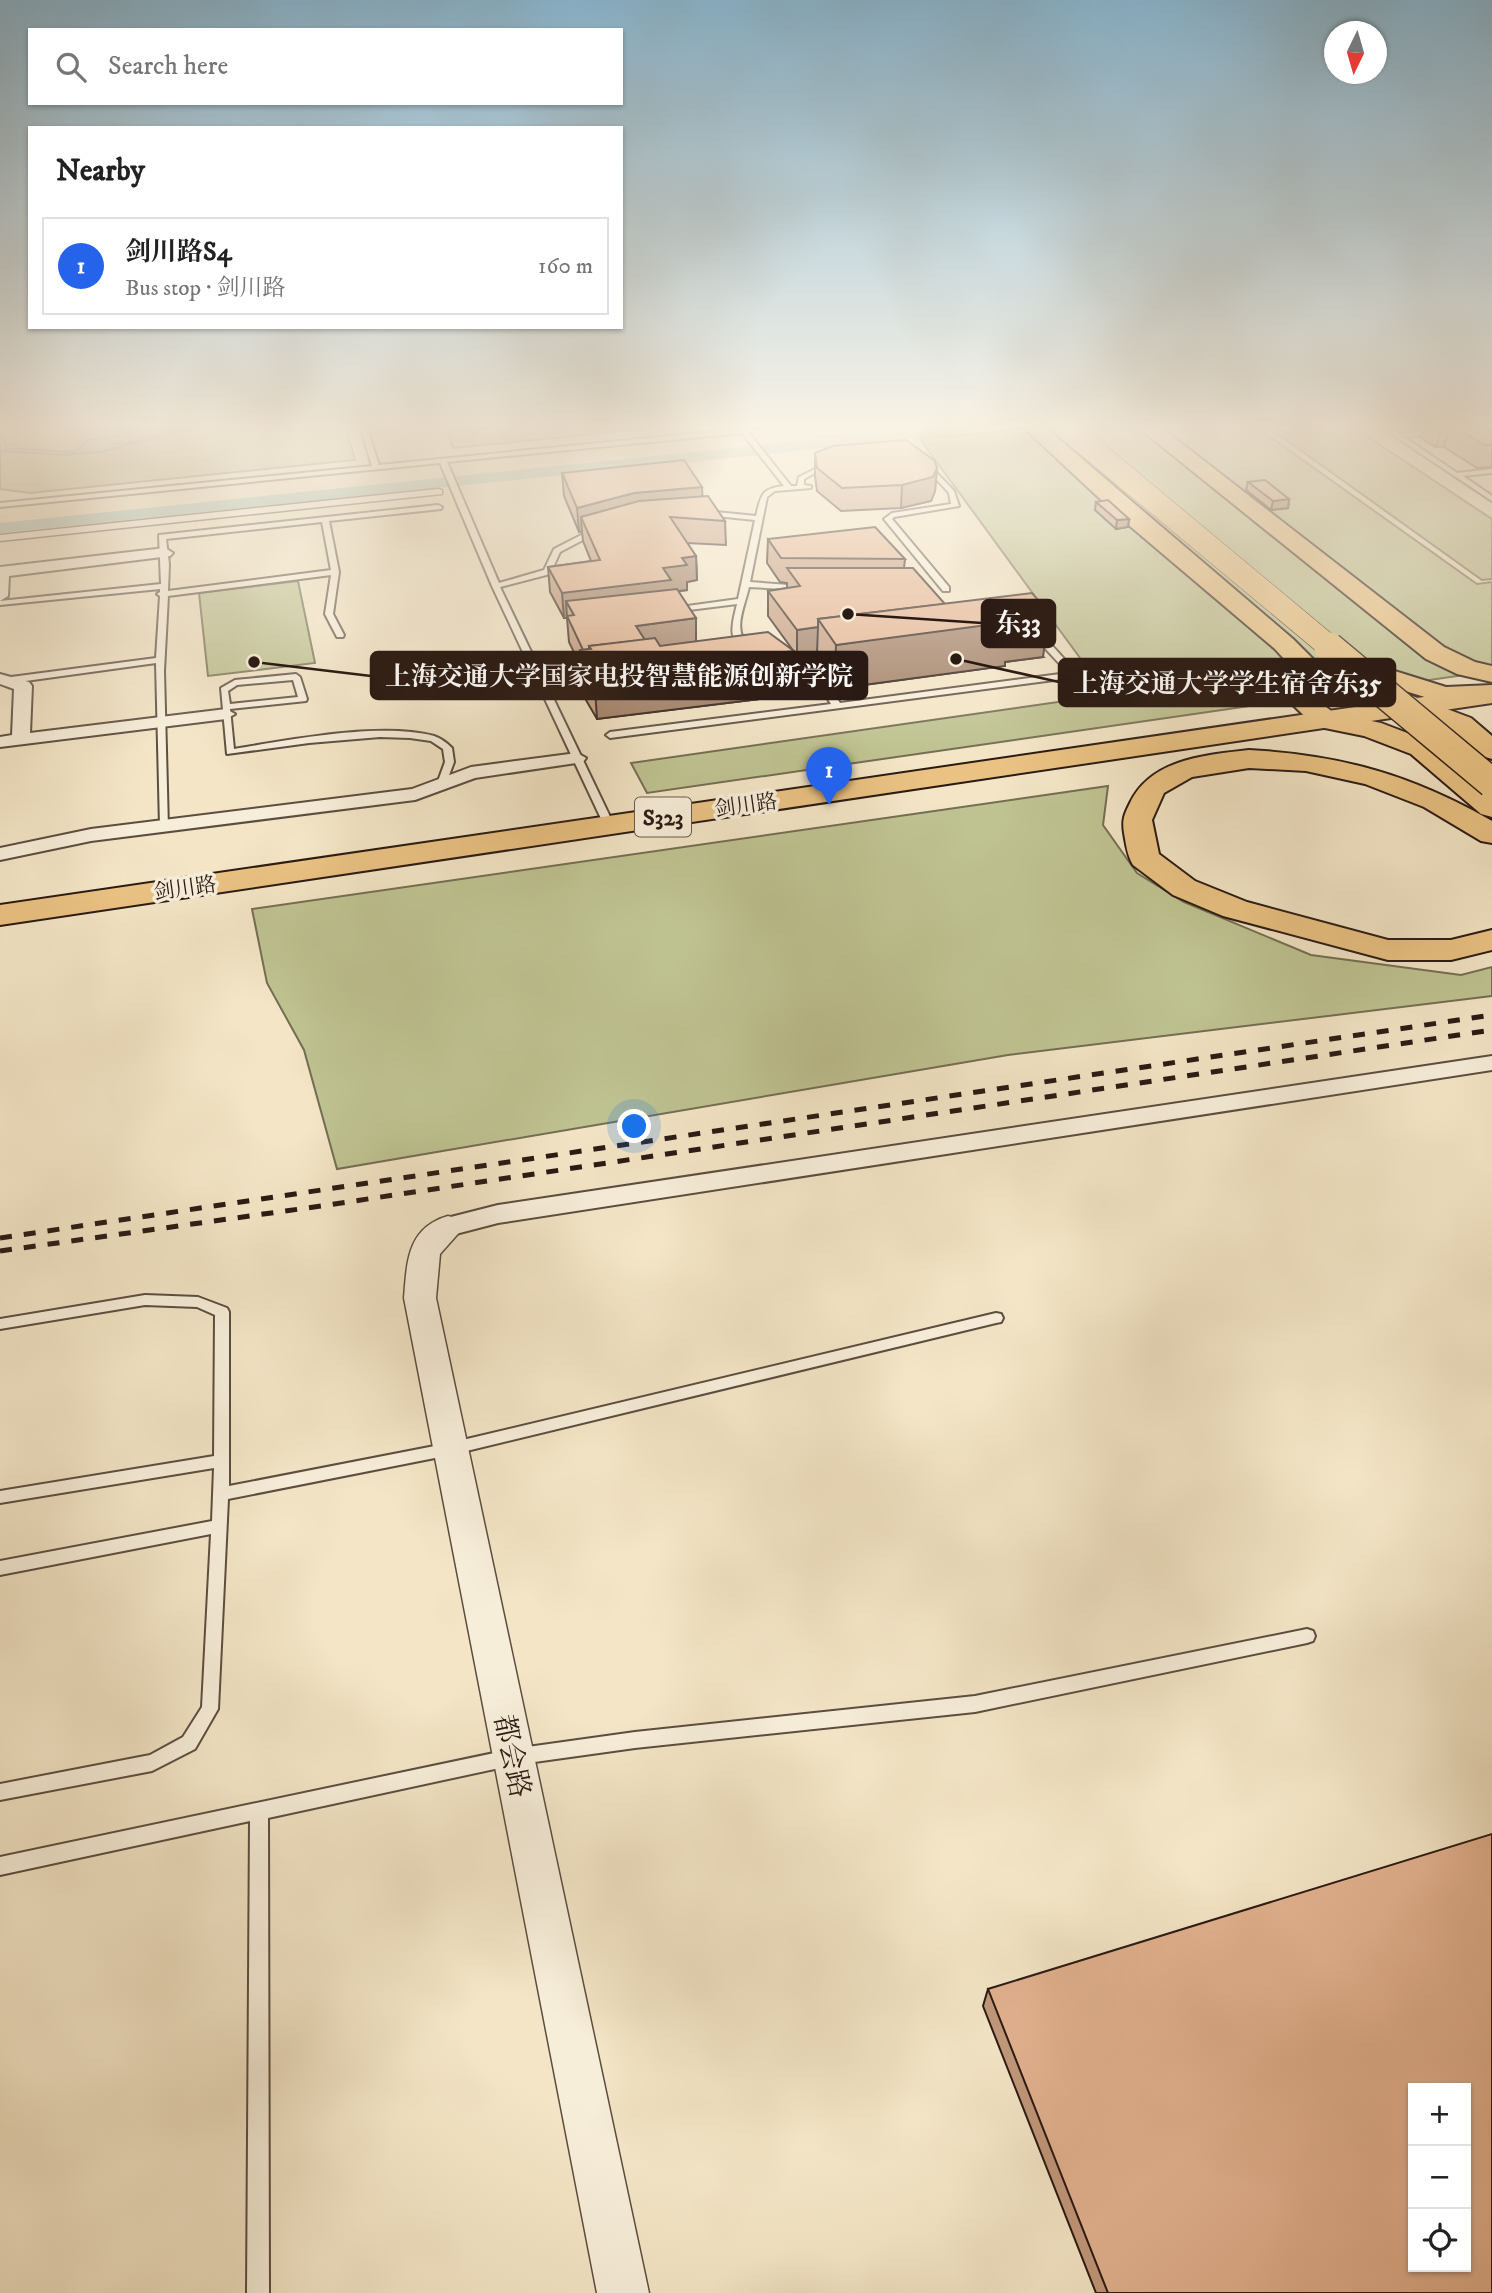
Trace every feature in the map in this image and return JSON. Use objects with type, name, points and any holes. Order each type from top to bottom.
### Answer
[{"type":"main road","points":[[1156,536],[1284,644],[1309,670],[1318,690],[1316,713],[1371,729],[1421,748],[1492,808]]},
{"type":"main road","points":[[1196,536],[1492,783]]},
{"type":"main road","points":[[1224,536],[1492,749]]},
{"type":"main road","points":[[1284,536],[1435,653],[1466,668],[1492,674]]},
{"type":"main road","points":[[1400,628],[1423,698],[1449,726],[1492,764]]},
{"type":"main road","points":[[1284,644],[1423,698],[1492,749]]},
{"type":"main road","points":[[1423,698],[1492,680]]},
{"type":"main road","name":"剑川路","points":[[0,915],[605,817],[1423,698],[1492,694]]},
{"type":"main road","points":[[1492,834],[1435,801],[1374,777],[1306,762],[1269,760],[1211,763],[1182,771],[1152,788],[1137,820],[1144,858],[1185,888],[1235,909],[1388,950],[1451,950],[1492,940]]},
{"type":"main road","name":"剑川路","points":[[0,896],[605,817]]},
{"type":"street","points":[[0,538],[19,536]]},
{"type":"street","points":[[0,596],[1,572],[165,553]]},
{"type":"street","points":[[6,679],[23,686],[21,739]]},
{"type":"street","points":[[0,742],[161,722],[226,710]]},
{"type":"street","points":[[0,854],[91,835],[415,794],[471,773],[577,758]]},
{"type":"street","points":[[448,1227],[498,1214],[1492,1063]]},
{"type":"street","name":"都会路","points":[[448,1227],[424,1250],[419,1298],[623,2293]]},
{"type":"lane","points":[[165,826],[160,660],[165,553],[162,537],[172,536]]},
{"type":"lane","points":[[328,536],[335,572],[329,614],[340,635]]},
{"type":"lane","points":[[475,536],[605,817]]},
{"type":"lane","points":[[496,586],[547,572],[557,551],[582,536]]},
{"type":"lane","points":[[755,536],[735,630],[738,640],[757,659]]},
{"type":"lane","points":[[902,536],[946,589],[933,589]]},
{"type":"lane","points":[[0,603],[335,572]]},
{"type":"lane","points":[[746,584],[815,588]]},
{"type":"lane","points":[[660,611],[742,601]]},
{"type":"lane","points":[[610,735],[1074,675],[1033,630],[1020,632]]},
{"type":"lane","points":[[769,663],[848,655]]},
{"type":"lane","points":[[6,679],[160,660]]},
{"type":"lane","points":[[808,660],[836,704]]},
{"type":"lane","points":[[226,710],[239,706],[303,699],[296,677],[235,683],[225,690],[226,710],[230,752],[381,732],[437,740],[447,747],[451,763],[442,784]]},
{"type":"lane","points":[[0,1324],[145,1300],[198,1302],[222,1312],[221,1494],[210,1709],[189,1743],[152,1763],[0,1792]]},
{"type":"lane","points":[[221,1494],[450,1449],[996,1318]]},
{"type":"lane","points":[[0,1497],[221,1461]]},
{"type":"lane","points":[[0,1568],[219,1526]]},
{"type":"lane","points":[[0,1866],[513,1757],[649,1738],[975,1704],[1307,1636]]},
{"type":"lane","points":[[258,2293],[259,1811]]},
{"type":"green space","points":[[991,536],[1409,536],[1477,584],[1492,582],[1492,671],[647,793],[631,763],[1107,695]]},
{"type":"green space","points":[[1420,536],[1492,536],[1492,579],[1482,580]]},
{"type":"green space","points":[[298,581],[315,663],[208,676],[199,593]]},
{"type":"green space","points":[[1108,786],[1103,825],[1137,873],[1184,902],[1311,955],[1461,975],[1492,967],[1492,996],[1008,1055],[337,1169],[304,1050],[267,983],[252,909]]},
{"type":"building","points":[[589,536],[683,536],[696,556],[682,558],[687,565],[663,568],[671,580],[562,593],[548,567],[600,560]]},
{"type":"building","points":[[795,536],[883,536],[905,559],[781,558],[768,539]]},
{"type":"building","points":[[787,568],[913,568],[945,604],[818,619],[818,627],[797,630],[768,591],[800,586]]},
{"type":"building","points":[[677,589],[696,618],[636,626],[645,640],[589,646],[589,649],[583,650],[567,616],[574,615],[566,601]]},
{"type":"building","points":[[1032,593],[1049,613],[1008,619],[1010,622],[836,645],[818,619]]},
{"type":"building","points":[[768,632],[794,651],[594,674],[580,650],[591,649],[589,646],[655,638],[660,646]]},
{"type":"building","points":[[1492,1834],[1492,2293],[1108,2293],[988,1989]]},
{"type":"railway","points":[[0,1238],[1492,1015]]},
{"type":"railway","points":[[0,1251],[321,1206],[1492,1030]]},
{"type":"place","name":"东33","points":[[848,614]]},
{"type":"place","name":"上海交通大学学生宿舍东35","points":[[956,659]]},
{"type":"place","name":"上海交通大学国家电投智慧能源创新学院","points":[[254,662]]},
{"type":"place","name":"剑川路S4","points":[[829,805]]}]
